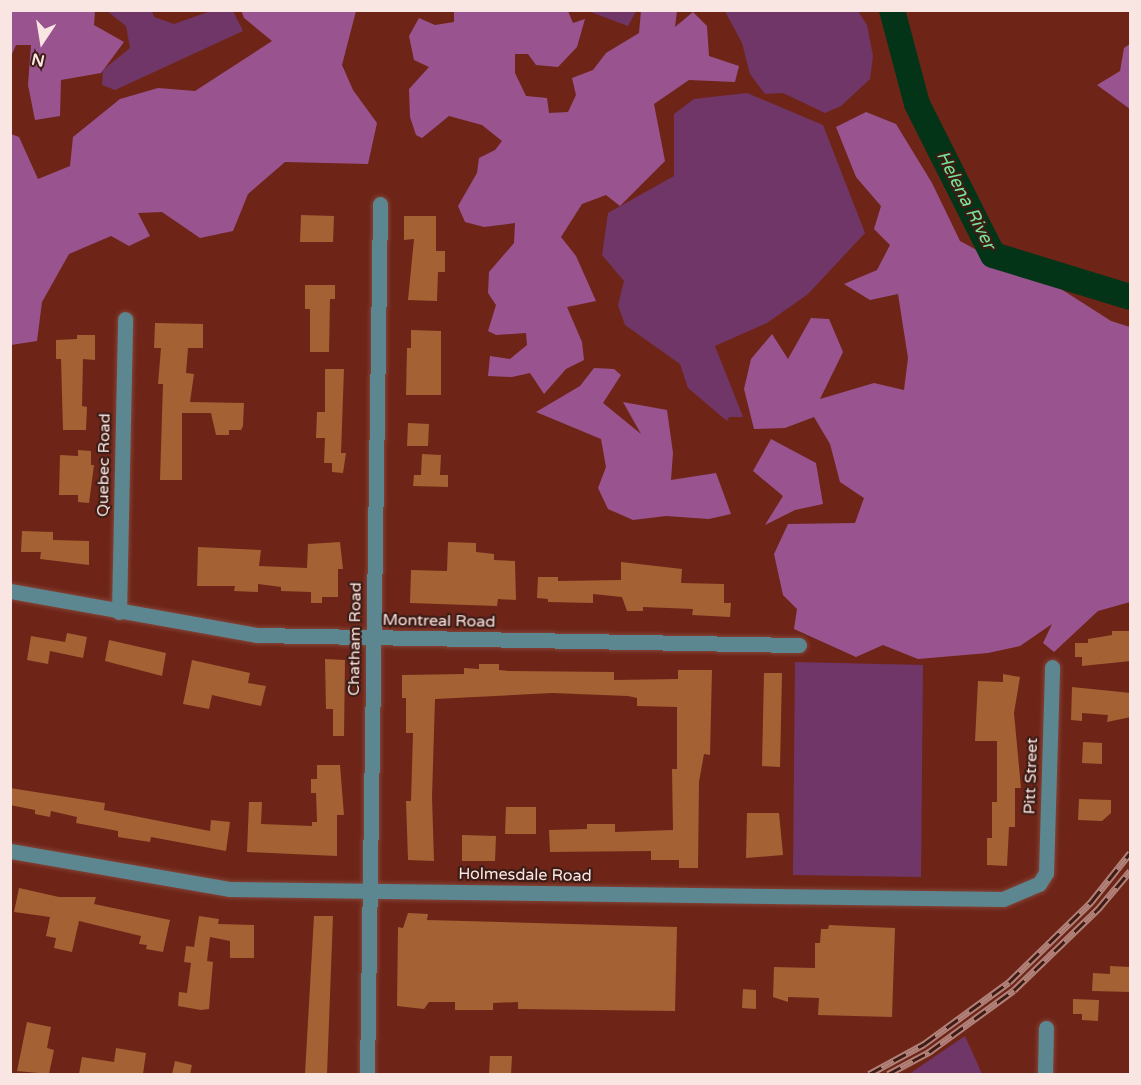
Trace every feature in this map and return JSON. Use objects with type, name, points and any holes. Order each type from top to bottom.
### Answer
[{"type":"street","name":"Chatham Road","points":[[367,1074],[380,204]]},
{"type":"street","name":"Quebec Road","points":[[119,612],[125,319]]},
{"type":"street","name":"Montreal Road","points":[[10,591],[256,635],[799,645]]},
{"type":"street","name":"Pitt Street","points":[[1040,884],[1046,873],[1052,667]]},
{"type":"street","name":"Holmesdale Road","points":[[10,851],[198,886],[369,891],[1003,899],[1040,884]]},
{"type":"street","points":[[1045,1074],[1046,1028]]},
{"type":"shaded area","points":[[241,10],[356,11],[342,65],[353,90],[377,123],[368,164],[285,162],[248,194],[233,231],[200,238],[162,212],[138,213],[150,236],[129,246],[111,236],[69,254],[42,302],[37,341],[11,345],[11,134],[19,137],[38,179],[70,166],[73,137],[120,99],[158,88],[195,91],[272,41],[244,18]]},
{"type":"shaded area","points":[[95,11],[94,25],[124,42],[101,73],[61,80],[60,116],[35,120],[28,85],[31,45],[16,45],[11,56],[11,12]]},
{"type":"shaded area","points":[[107,11],[152,11],[154,17],[174,24],[211,11],[233,11],[243,31],[115,90],[102,85],[103,70],[130,48],[126,26]]},
{"type":"shaded area","points":[[454,11],[568,11],[573,23],[585,19],[577,47],[558,67],[536,65],[528,54],[515,54],[515,73],[526,96],[547,98],[549,113],[568,112],[576,95],[572,78],[593,70],[606,53],[639,33],[641,11],[677,11],[675,27],[693,12],[707,26],[709,56],[739,66],[735,82],[689,80],[654,104],[665,161],[620,206],[606,195],[582,204],[561,237],[576,256],[596,301],[567,307],[582,342],[584,360],[566,369],[544,394],[530,373],[512,377],[488,376],[490,356],[510,359],[527,345],[526,333],[496,335],[488,331],[496,305],[488,293],[489,272],[514,243],[515,223],[484,227],[465,222],[458,206],[477,173],[479,158],[495,150],[502,141],[482,125],[449,116],[422,138],[416,135],[410,117],[409,89],[429,67],[414,60],[409,36],[419,18],[435,25],[454,22]]},
{"type":"shaded area","points":[[588,11],[636,11],[628,26]]},
{"type":"shaded area","points":[[725,11],[858,11],[867,25],[873,56],[870,79],[841,106],[825,113],[783,93],[765,94],[750,74],[742,43]]},
{"type":"shaded area","points":[[1130,44],[1130,109],[1097,85],[1120,71],[1124,48]]},
{"type":"shaded area","points":[[747,93],[823,125],[865,233],[808,294],[767,323],[715,346],[743,417],[729,417],[727,421],[688,388],[680,364],[625,325],[618,305],[624,281],[602,255],[608,213],[674,176],[674,114],[694,99]]},
{"type":"shaded area","points":[[866,112],[896,124],[932,183],[960,241],[1030,279],[1061,289],[1111,321],[1130,327],[1130,602],[1098,611],[1054,652],[1043,643],[1052,624],[1020,646],[988,653],[918,659],[883,645],[856,657],[794,629],[797,609],[783,595],[774,554],[788,524],[855,523],[864,498],[840,482],[830,444],[814,417],[785,428],[754,429],[744,389],[751,359],[772,334],[788,359],[811,318],[829,319],[843,352],[820,399],[874,383],[904,390],[908,358],[898,294],[870,300],[844,284],[877,270],[890,245],[874,229],[881,206],[856,177],[836,127]]},
{"type":"shaded area","points":[[594,368],[614,369],[621,375],[603,403],[641,434],[623,402],[667,410],[673,453],[671,480],[716,473],[731,514],[709,519],[666,516],[633,520],[608,509],[598,488],[606,467],[601,439],[536,412],[580,386]]},
{"type":"shaded area","points":[[771,439],[816,463],[823,504],[795,510],[765,525],[783,496],[753,471]]},
{"type":"shaded area","points":[[795,662],[923,665],[921,877],[793,875]]},
{"type":"shaded area","points":[[965,1036],[982,1074],[909,1074]]},
{"type":"building","points":[[301,215],[334,216],[333,242],[300,242]]},
{"type":"building","points":[[404,216],[436,216],[436,251],[445,251],[445,272],[438,272],[437,301],[408,300],[414,239],[404,240]]},
{"type":"building","points":[[305,285],[335,285],[335,299],[330,299],[329,352],[310,352],[310,309],[305,309]]},
{"type":"building","points":[[155,323],[203,324],[203,348],[188,348],[186,373],[194,374],[190,402],[244,403],[243,426],[241,430],[229,430],[229,435],[216,435],[211,413],[182,413],[182,480],[160,480],[163,384],[158,384],[161,348],[154,348]]},
{"type":"building","points":[[411,330],[441,331],[441,395],[406,395],[407,348],[411,348]]},
{"type":"building","points":[[77,335],[95,335],[95,360],[83,359],[82,406],[87,407],[86,430],[63,430],[61,359],[56,359],[56,340],[77,339]]},
{"type":"building","points":[[325,369],[344,369],[341,453],[346,453],[343,473],[332,472],[332,463],[324,463],[325,438],[316,438],[317,412],[325,412]]},
{"type":"building","points":[[408,423],[429,424],[428,446],[407,446]]},
{"type":"building","points":[[78,450],[91,451],[91,465],[94,465],[89,503],[78,502],[78,495],[59,495],[60,455],[78,456]]},
{"type":"building","points":[[422,454],[441,455],[440,475],[448,475],[448,487],[413,486],[414,475],[421,475]]},
{"type":"building","points":[[22,531],[53,532],[53,540],[89,541],[89,565],[40,559],[41,552],[21,552]]},
{"type":"building","points":[[340,542],[343,569],[338,569],[338,597],[322,597],[322,603],[311,603],[311,592],[281,591],[281,587],[258,584],[258,592],[234,591],[235,586],[197,586],[198,547],[261,550],[259,566],[307,568],[308,544]]},
{"type":"building","points":[[448,542],[476,543],[476,552],[494,554],[494,560],[515,561],[516,600],[498,599],[497,606],[410,603],[411,570],[447,571]]},
{"type":"building","points":[[621,562],[682,569],[681,583],[724,584],[724,603],[731,603],[730,617],[692,615],[693,609],[643,607],[643,611],[627,611],[622,597],[593,594],[593,603],[548,602],[548,599],[537,598],[538,577],[558,577],[558,581],[621,580]]},
{"type":"building","points":[[1112,631],[1131,631],[1131,661],[1082,666],[1082,657],[1075,657],[1075,643],[1088,643],[1088,639],[1112,635]]},
{"type":"building","points":[[67,633],[87,637],[83,658],[50,651],[48,664],[27,660],[31,636],[65,642]]},
{"type":"building","points":[[109,640],[166,653],[162,676],[105,661]]},
{"type":"building","points":[[325,659],[345,660],[344,736],[333,736],[333,709],[326,709]]},
{"type":"building","points":[[192,660],[250,673],[248,683],[266,686],[261,706],[212,695],[209,709],[183,704]]},
{"type":"building","points":[[479,664],[499,664],[499,670],[509,671],[614,672],[614,680],[678,679],[678,670],[712,670],[710,755],[704,754],[699,782],[698,868],[679,868],[679,860],[651,860],[651,851],[550,852],[549,830],[587,829],[587,824],[615,824],[615,832],[673,830],[672,769],[677,769],[677,707],[637,706],[637,698],[628,696],[552,693],[435,699],[432,797],[434,861],[408,860],[406,801],[411,801],[413,733],[406,733],[406,698],[402,698],[402,675],[464,674],[464,668],[479,669]]},
{"type":"building","points":[[764,673],[782,673],[780,767],[762,766]]},
{"type":"building","points":[[1003,674],[1020,677],[1014,713],[1021,788],[1015,788],[1015,827],[1009,827],[1007,866],[987,865],[987,838],[992,838],[992,802],[997,802],[997,741],[975,741],[978,681],[1003,682]]},
{"type":"building","points":[[1072,687],[1131,693],[1131,717],[1107,722],[1108,715],[1082,713],[1082,721],[1071,720]]},
{"type":"building","points":[[1083,742],[1102,743],[1102,764],[1082,763]]},
{"type":"building","points":[[317,765],[340,765],[344,815],[337,815],[337,856],[247,852],[249,802],[262,802],[261,824],[312,826],[312,822],[317,822],[316,793],[311,793],[311,779],[317,779]]},
{"type":"building","points":[[10,788],[105,803],[104,810],[210,831],[211,820],[230,822],[226,851],[151,837],[150,842],[118,837],[118,831],[76,823],[77,817],[51,811],[50,817],[35,814],[35,810],[10,805]]},
{"type":"building","points":[[1079,799],[1111,800],[1111,813],[1102,821],[1078,820]]},
{"type":"building","points":[[506,807],[536,807],[536,834],[505,834]]},
{"type":"building","points":[[747,813],[779,813],[783,855],[746,858]]},
{"type":"building","points":[[462,835],[496,836],[495,861],[462,861]]},
{"type":"building","points":[[19,888],[59,897],[96,897],[94,904],[170,920],[163,952],[146,949],[147,945],[139,944],[141,936],[79,921],[72,952],[54,948],[56,938],[46,936],[50,917],[14,912]]},
{"type":"building","points":[[408,913],[428,914],[427,920],[677,927],[675,1011],[518,1009],[518,1002],[493,1003],[493,1010],[455,1010],[455,1002],[429,1002],[424,1009],[397,1006],[398,927],[403,928]]},
{"type":"building","points":[[199,916],[219,919],[218,924],[254,925],[254,958],[230,958],[230,941],[210,937],[207,961],[213,962],[209,1009],[201,1010],[178,1006],[179,992],[187,993],[191,963],[184,962],[186,946],[194,947]]},
{"type":"building","points":[[314,916],[333,916],[327,1074],[305,1074]]},
{"type":"building","points":[[829,925],[895,928],[892,1017],[818,1015],[819,998],[788,997],[788,1002],[773,997],[774,967],[815,968],[815,943],[820,943],[821,929],[828,929]]},
{"type":"building","points":[[1110,966],[1131,967],[1131,992],[1092,991],[1093,973],[1110,974]]},
{"type":"building","points":[[743,989],[756,990],[756,1009],[742,1008]]},
{"type":"building","points":[[1073,999],[1099,1000],[1098,1021],[1082,1020],[1082,1014],[1073,1014]]},
{"type":"building","points":[[27,1022],[51,1027],[47,1048],[54,1050],[49,1074],[17,1071]]},
{"type":"building","points":[[116,1048],[146,1053],[143,1074],[79,1074],[82,1057],[114,1062]]},
{"type":"building","points":[[490,1056],[512,1056],[511,1074],[489,1074]]},
{"type":"building","points":[[175,1061],[192,1065],[190,1074],[172,1074]]},
{"type":"waterway","name":"Helena River","points":[[892,10],[917,104],[993,255],[1130,297]]},
{"type":"railway","points":[[869,1074],[924,1044],[1009,982],[1091,902],[1130,853]]},
{"type":"railway","points":[[888,1074],[929,1052],[1014,990],[1098,909],[1130,871]]}]
